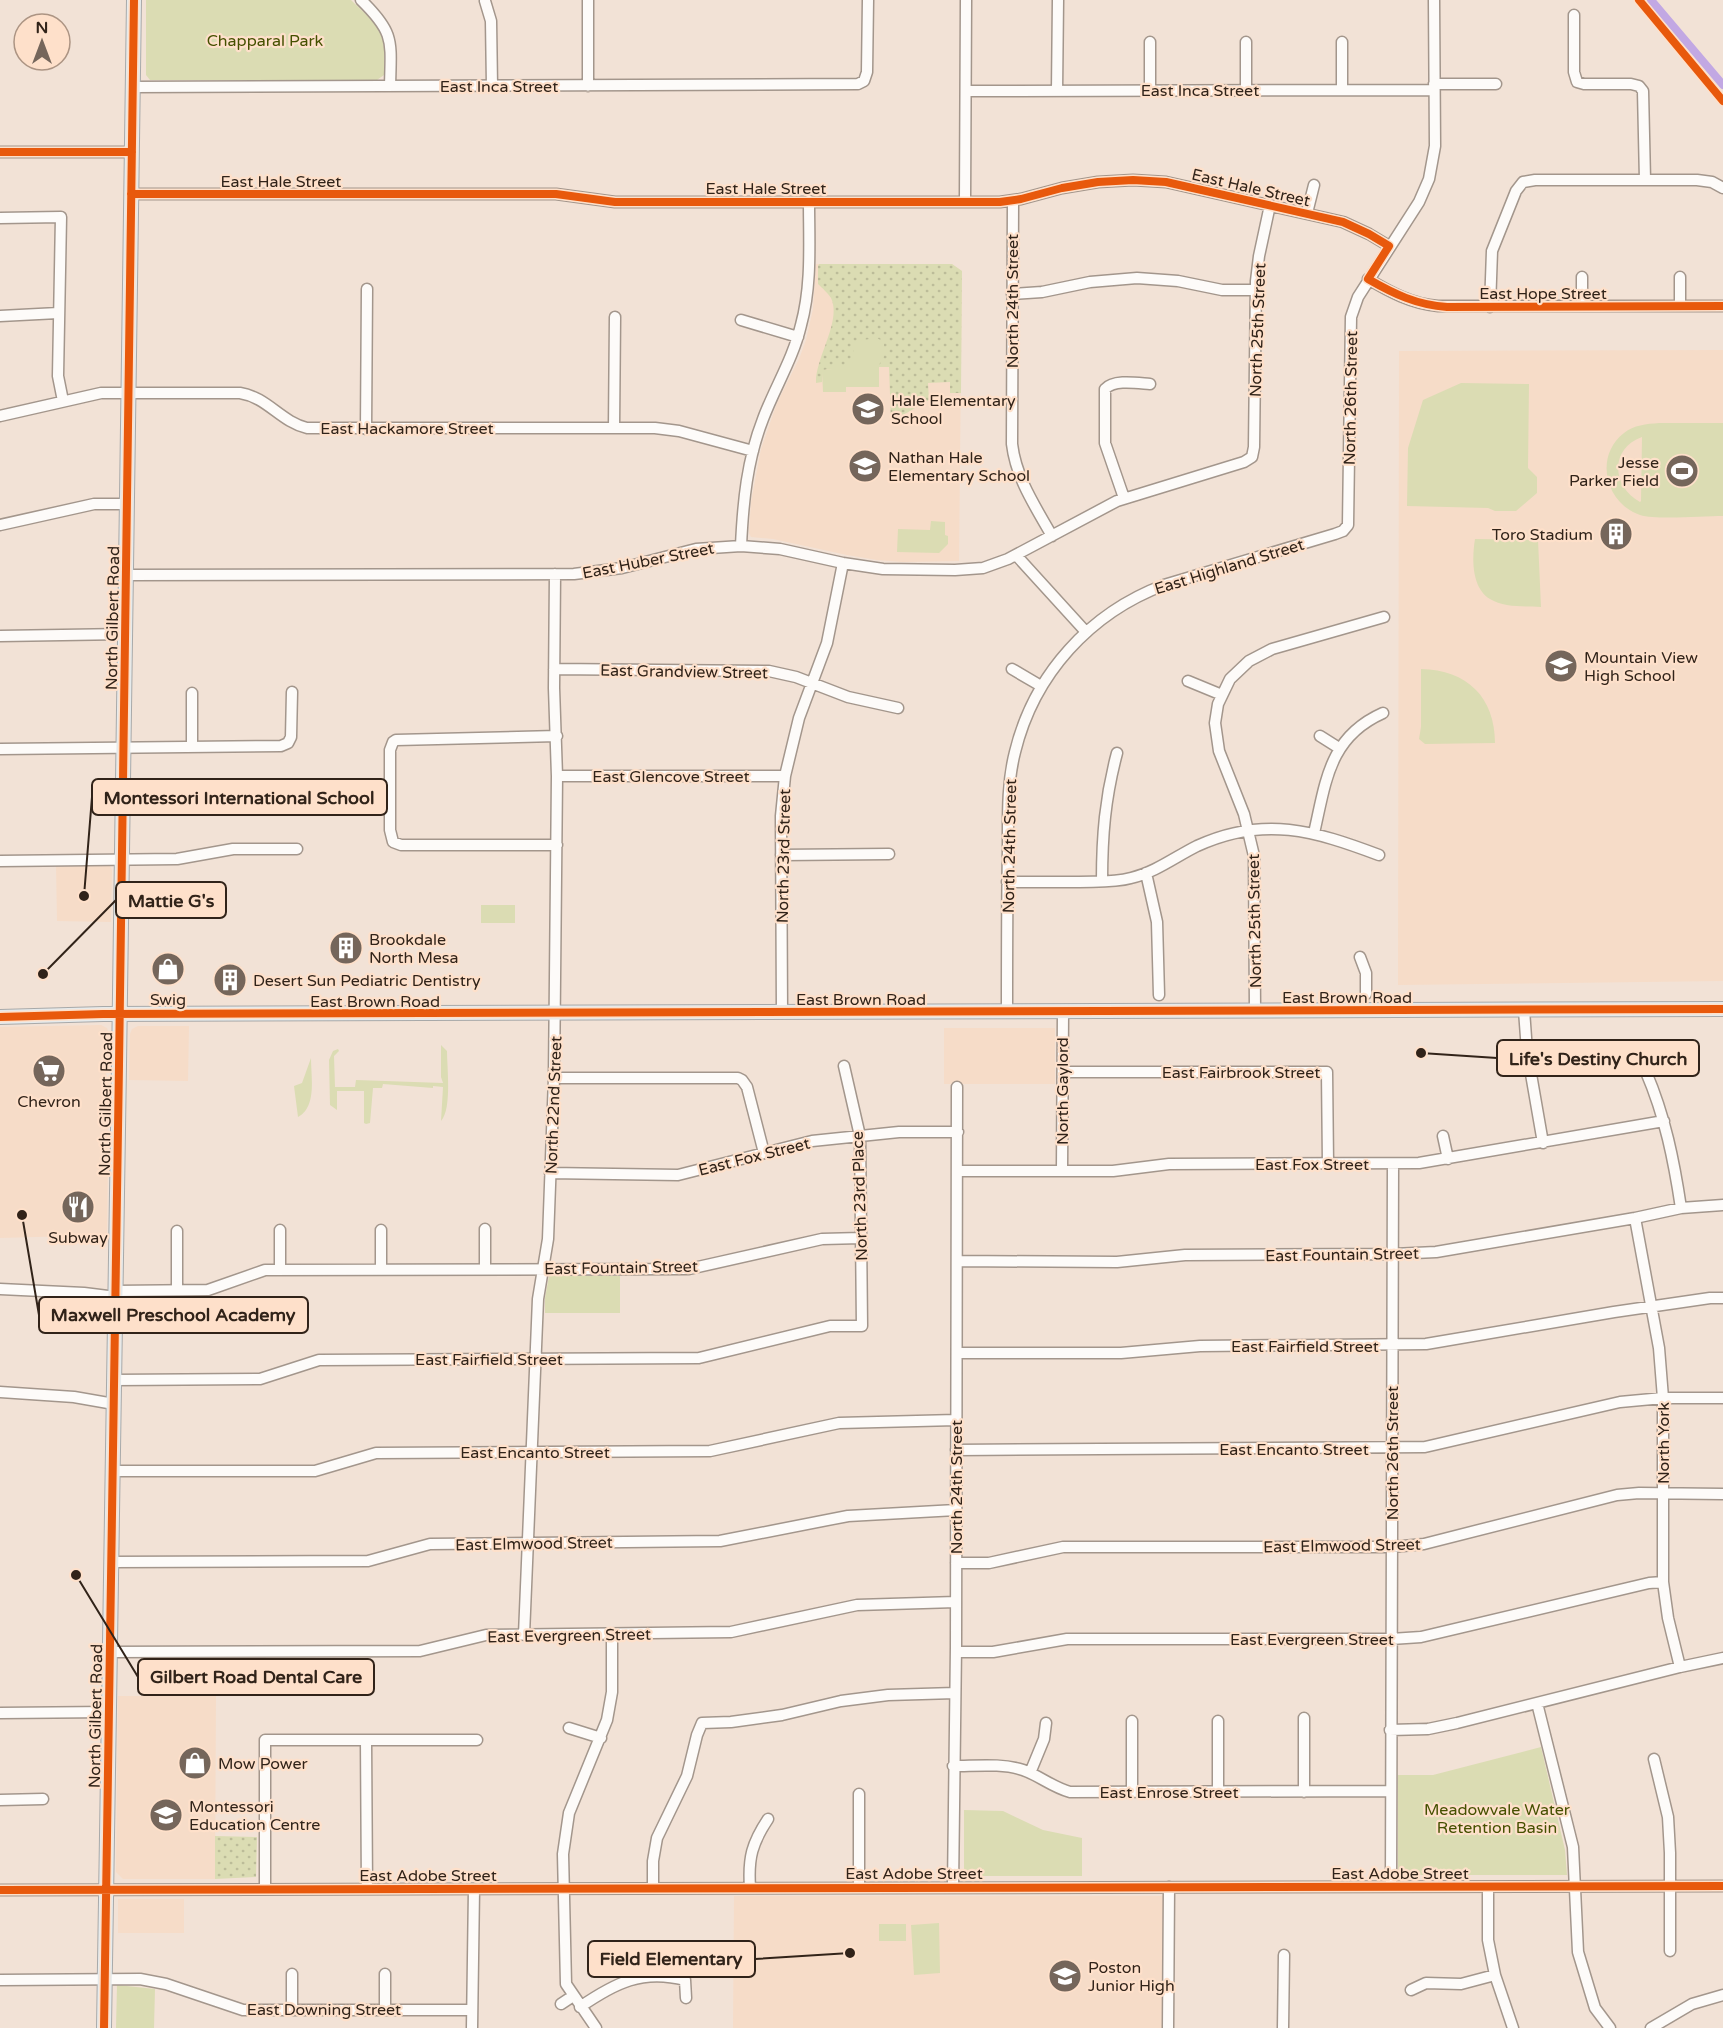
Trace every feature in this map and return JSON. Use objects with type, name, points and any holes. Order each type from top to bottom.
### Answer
[{"type":"main road","name":"North Gilbert Road","points":[[104,2028],[134,0]]},
{"type":"main road","name":"East Brown Road","points":[[0,1017],[120,1014],[1723,1010]]},
{"type":"street","points":[[361,0],[382,22],[388,36],[390,86]]},
{"type":"street","points":[[588,0],[588,86]]},
{"type":"street","name":"East Inca Street","points":[[133,87],[855,85],[864,81],[867,72],[868,0]]},
{"type":"street","points":[[965,201],[966,0]]},
{"type":"street","points":[[1057,91],[1058,0]]},
{"type":"street","name":"North 26th Street","points":[[1346,528],[1349,517],[1350,324],[1355,303],[1368,279],[1419,202],[1429,179],[1435,146],[1434,0]]},
{"type":"street","points":[[485,1],[491,21],[492,86]]},
{"type":"street","points":[[1574,15],[1574,72],[1577,82],[1631,84],[1639,86],[1644,92],[1645,180]]},
{"type":"street","points":[[1150,42],[1150,91]]},
{"type":"street","points":[[1246,42],[1246,90]]},
{"type":"street","points":[[1342,42],[1342,90]]},
{"type":"street","name":"East Inca Street","points":[[966,91],[1342,90],[1496,84]]},
{"type":"street","points":[[0,152],[132,152]]},
{"type":"street","name":"East Hale Street","points":[[131,194],[556,194],[615,202],[1013,201],[1080,184],[1133,180],[1176,183],[1307,213],[1352,225],[1389,246]]},
{"type":"street","points":[[1490,307],[1492,250],[1516,191],[1523,182],[1535,180],[1704,180],[1723,188]]},
{"type":"street","points":[[1307,213],[1314,185]]},
{"type":"street","points":[[741,546],[745,489],[753,451],[765,412],[786,370],[798,338],[804,313],[808,284],[809,201]]},
{"type":"street","name":"North 24th Street","points":[[1013,201],[1011,434],[1013,453],[1026,490],[1052,536]]},
{"type":"street","name":"North 25th Street","points":[[1252,457],[1256,290],[1259,256],[1270,205]]},
{"type":"street","points":[[0,218],[61,217],[58,376],[63,401]]},
{"type":"street","points":[[1582,277],[1582,306]]},
{"type":"street","points":[[1680,277],[1680,306]]},
{"type":"street","points":[[1012,294],[1042,292],[1090,282],[1128,278],[1169,280],[1222,290],[1256,290]]},
{"type":"street","name":"East Hope Street","points":[[1368,279],[1395,294],[1420,304],[1447,307],[1723,306]]},
{"type":"street","points":[[366,429],[367,289]]},
{"type":"street","points":[[0,316],[58,313]]},
{"type":"street","points":[[614,428],[615,317]]},
{"type":"street","points":[[741,320],[798,338]]},
{"type":"street","points":[[1124,498],[1105,443],[1105,393],[1107,386],[1114,383],[1150,384]]},
{"type":"street","name":"East Hackamore Street","points":[[0,416],[93,394],[246,394],[262,400],[285,419],[299,426],[314,428],[671,429],[753,451]]},
{"type":"street","name":"East Huber Street","points":[[126,575],[555,574],[597,572],[685,551],[741,546],[780,549],[843,563],[896,570],[968,569],[990,566],[1016,555],[1124,498],[1244,462],[1252,457]]},
{"type":"street","points":[[0,525],[94,504],[127,504]]},
{"type":"street","name":"East Highland Street","points":[[1086,632],[1119,607],[1156,588],[1335,534],[1346,528]]},
{"type":"street","points":[[1016,555],[1086,632]]},
{"type":"street","name":"North 23rd Street","points":[[782,1013],[781,816],[785,776],[797,724],[827,643],[843,563]]},
{"type":"street","name":"North 22nd Street","points":[[524,1635],[538,1299],[548,1239],[554,1078],[558,776],[554,669],[555,574]]},
{"type":"street","name":"North 25th Street","points":[[1255,1011],[1255,871],[1249,831],[1216,742],[1216,713],[1222,695],[1236,672],[1264,652],[1384,617]]},
{"type":"street","name":"North 24th Street","points":[[1007,1012],[1008,804],[1012,766],[1023,725],[1041,686],[1060,659],[1086,632]]},
{"type":"street","points":[[0,636],[125,634]]},
{"type":"street","name":"East Grandview Street","points":[[554,669],[750,669],[786,674],[848,698],[898,708]]},
{"type":"street","points":[[1012,669],[1041,686]]},
{"type":"street","points":[[1188,681],[1222,695]]},
{"type":"street","points":[[0,750],[277,746],[288,743],[291,734],[292,692]]},
{"type":"street","points":[[192,693],[192,746]]},
{"type":"street","points":[[1314,833],[1328,773],[1339,748],[1362,724],[1383,713]]},
{"type":"street","points":[[557,736],[405,739],[393,742],[390,754],[390,830],[393,842],[406,846],[557,845]]},
{"type":"street","points":[[1320,736],[1339,748]]},
{"type":"street","points":[[1102,881],[1103,817],[1117,753]]},
{"type":"street","name":"East Glencove Street","points":[[558,776],[785,776]]},
{"type":"street","points":[[1007,882],[1120,880],[1146,873],[1205,843],[1249,831],[1282,829],[1314,833],[1379,855]]},
{"type":"street","points":[[0,861],[184,859],[232,849],[297,849]]},
{"type":"street","points":[[781,855],[889,854]]},
{"type":"street","points":[[1146,873],[1158,922],[1159,995]]},
{"type":"street","points":[[1360,957],[1366,973],[1366,994]]},
{"type":"street","points":[[1524,1010],[1527,1051],[1543,1143]]},
{"type":"street","name":"North Gaylord","points":[[1062,1171],[1063,1012]]},
{"type":"street","name":"North 23rd Place","points":[[844,1066],[860,1136],[862,1326]]},
{"type":"street","name":"East Fairbrook Street","points":[[1063,1072],[1328,1072],[1328,1164]]},
{"type":"street","points":[[1646,1072],[1664,1121],[1681,1208]]},
{"type":"street","points":[[554,1078],[738,1078],[747,1088],[764,1153]]},
{"type":"street","name":"North 24th Street","points":[[953,1887],[956,1652],[957,1087]]},
{"type":"street","name":"East Fox Street","points":[[957,1171],[1113,1171],[1169,1164],[1419,1163],[1664,1121]]},
{"type":"street","name":"East Fox Street","points":[[550,1173],[678,1175],[812,1141],[899,1132],[958,1132]]},
{"type":"street","points":[[1443,1136],[1448,1159]]},
{"type":"street","name":"North 26th Street","points":[[1391,1887],[1393,1164]]},
{"type":"street","name":"East Fountain Street","points":[[957,1261],[1117,1262],[1185,1255],[1436,1252],[1681,1208],[1723,1205]]},
{"type":"street","name":"North York","points":[[1635,1218],[1659,1348],[1663,1398],[1663,1582],[1668,1618],[1680,1667]]},
{"type":"street","points":[[280,1230],[280,1270]]},
{"type":"street","points":[[381,1230],[381,1270]]},
{"type":"street","points":[[485,1230],[485,1269]]},
{"type":"street","points":[[177,1231],[177,1290]]},
{"type":"street","name":"East Fountain Street","points":[[0,1289],[116,1294],[208,1290],[265,1270],[689,1269],[822,1239],[861,1238]]},
{"type":"street","name":"East Fairfield Street","points":[[957,1353],[1121,1353],[1200,1346],[1426,1344],[1651,1307],[1723,1298]]},
{"type":"street","name":"East Fairfield Street","points":[[114,1380],[260,1379],[319,1360],[699,1358],[830,1326],[862,1326]]},
{"type":"street","points":[[0,1392],[74,1397],[114,1404]]},
{"type":"street","name":"East Encanto Street","points":[[956,1450],[1425,1447],[1620,1402],[1663,1398],[1723,1398]]},
{"type":"street","name":"East Encanto Street","points":[[113,1471],[315,1471],[376,1454],[710,1451],[839,1423],[956,1420]]},
{"type":"street","name":"East Elmwood Street","points":[[956,1563],[989,1563],[1063,1547],[1392,1547],[1424,1544],[1604,1497],[1639,1493],[1723,1494]]},
{"type":"street","name":"East Elmwood Street","points":[[111,1562],[368,1561],[430,1544],[720,1541],[848,1516],[956,1510]]},
{"type":"street","name":"East Evergreen Street","points":[[956,1652],[993,1652],[1067,1639],[1391,1640],[1421,1637],[1649,1583],[1663,1582]]},
{"type":"street","name":"East Evergreen Street","points":[[110,1652],[420,1651],[486,1635],[730,1632],[857,1605],[956,1602]]},
{"type":"street","points":[[596,2028],[566,1984],[563,1854],[569,1813],[608,1720],[612,1692],[612,1634]]},
{"type":"street","points":[[1390,1730],[1428,1729],[1723,1658]]},
{"type":"street","points":[[653,1888],[653,1861],[657,1838],[687,1776],[702,1723],[731,1722],[782,1715],[842,1701],[888,1695],[955,1693]]},
{"type":"street","points":[[1537,1703],[1575,1857],[1578,1952],[1595,2008],[1610,2028]]},
{"type":"street","points":[[0,1713],[109,1712]]},
{"type":"street","points":[[1304,1718],[1304,1792]]},
{"type":"street","points":[[1132,1721],[1132,1792]]},
{"type":"street","points":[[1218,1721],[1218,1792]]},
{"type":"street","points":[[1030,1773],[1044,1739],[1046,1723]]},
{"type":"street","points":[[570,1728],[601,1738]]},
{"type":"street","points":[[265,1889],[265,1740],[477,1740]]},
{"type":"street","points":[[366,1740],[367,1889]]},
{"type":"street","points":[[1654,1759],[1668,1817],[1670,1951]]},
{"type":"street","name":"East Enrose Street","points":[[953,1766],[1009,1767],[1030,1773],[1053,1786],[1070,1792],[1390,1791]]},
{"type":"street","points":[[859,1794],[859,1887]]},
{"type":"street","points":[[0,1800],[43,1799]]},
{"type":"street","points":[[750,1887],[752,1847],[768,1819]]},
{"type":"street","name":"East Adobe Street","points":[[0,1890],[1723,1886]]},
{"type":"street","points":[[1168,2028],[1169,1887]]},
{"type":"street","points":[[1488,1887],[1488,1940],[1495,1975],[1513,2028]]},
{"type":"street","points":[[472,2028],[474,1888]]},
{"type":"street","points":[[1283,2028],[1284,1955]]},
{"type":"street","points":[[292,1974],[292,2010]]},
{"type":"street","points":[[385,1974],[385,2010]]},
{"type":"street","points":[[1411,1990],[1426,1983],[1461,1983],[1495,1975]]},
{"type":"street","points":[[580,2007],[605,1989],[620,1982],[656,1976],[685,1980],[686,1998]]},
{"type":"street","name":"East Downing Street","points":[[0,1980],[140,1979],[158,1982],[243,2010],[472,2010]]},
{"type":"street","points":[[1651,2028],[1692,2004],[1723,1995]]},
{"type":"street","points":[[561,2004],[573,1996]]},
{"type":"shaded area","name":"Hale Elementary School","points":[[816,264],[952,264],[962,271],[959,561],[877,560],[773,539],[751,537],[749,533],[751,502],[761,449],[777,403],[806,340],[813,309]]},
{"type":"shaded area","name":"Mountain View High School","points":[[1723,350],[1723,981],[1398,985],[1399,351]]},
{"type":"shaded area","points":[[56,865],[110,866],[112,870],[111,922],[57,921]]},
{"type":"shaded area","points":[[101,1025],[107,1028],[109,1035],[106,1049],[109,1089],[107,1235],[0,1238],[0,1027]]},
{"type":"shaded area","points":[[138,1026],[189,1026],[188,1081],[129,1080],[130,1034],[132,1029]]},
{"type":"shaded area","points":[[944,1028],[1055,1028],[1055,1084],[944,1084]]},
{"type":"shaded area","points":[[118,1696],[216,1696],[215,1879],[123,1879],[116,1872]]},
{"type":"shaded area","points":[[734,1896],[1163,1896],[1163,2028],[733,2028]]},
{"type":"shaded area","points":[[118,1899],[184,1899],[184,1933],[118,1933]]},
{"type":"green space","name":"Chapparal Park","points":[[146,0],[351,0],[370,19],[381,35],[384,49],[384,75],[377,80],[150,80],[146,75]]},
{"type":"green space","points":[[819,264],[952,264],[962,271],[961,393],[950,393],[950,382],[928,383],[929,400],[891,422],[889,367],[833,367],[823,370],[822,382],[816,383],[819,362],[833,317],[831,298],[818,284]]},
{"type":"green space","points":[[877,338],[884,342],[884,356],[879,365],[852,365],[855,341]]},
{"type":"green space","points":[[832,367],[879,367],[879,387],[846,387],[846,392],[823,392],[822,370],[832,369]]},
{"type":"green space","points":[[1461,383],[1529,384],[1528,468],[1537,477],[1537,493],[1516,511],[1407,506],[1408,448],[1423,400]]},
{"type":"green space","name":"Jesse Parker Field","points":[[1654,423],[1723,423],[1723,516],[1668,518],[1640,515],[1628,509],[1619,500],[1608,478],[1609,454],[1615,443],[1628,430]],"holes":[[[1642,437],[1641,501],[1624,487],[1618,468],[1619,459],[1624,450]]]},
{"type":"green space","points":[[931,521],[945,522],[948,544],[939,553],[897,552],[898,529],[930,530]]},
{"type":"green space","points":[[1475,539],[1538,540],[1541,607],[1502,604],[1484,594],[1474,572]]},
{"type":"green space","points":[[1421,669],[1452,675],[1475,689],[1490,712],[1495,743],[1425,744],[1419,739]]},
{"type":"green space","points":[[481,905],[515,905],[515,923],[481,923]]},
{"type":"green space","points":[[441,1045],[447,1051],[448,1087],[447,1107],[441,1121],[443,1087],[383,1084],[382,1088],[373,1088],[370,1123],[366,1124],[364,1123],[364,1091],[337,1091],[337,1110],[330,1105],[329,1060],[333,1051],[338,1049],[339,1051],[334,1056],[335,1087],[355,1087],[356,1080],[443,1083]]},
{"type":"green space","points":[[311,1058],[312,1091],[308,1106],[298,1117],[294,1086],[302,1083]]},
{"type":"green space","points":[[549,1276],[620,1276],[620,1313],[545,1313]]},
{"type":"green space","name":"Meadowvale Water Retention Basin","points":[[1541,1747],[1565,1850],[1567,1875],[1398,1875],[1398,1775],[1433,1775]]},
{"type":"green space","points":[[964,1810],[1003,1811],[1043,1830],[1082,1838],[1082,1876],[964,1876]]},
{"type":"green space","points":[[215,1836],[257,1837],[256,1877],[215,1879]]},
{"type":"green space","points":[[939,1923],[940,1973],[914,1975],[911,1925]]},
{"type":"green space","points":[[879,1924],[906,1924],[906,1941],[879,1941]]},
{"type":"green space","points":[[117,1985],[155,1989],[154,2028],[116,2028]]},
{"type":"waterway","points":[[1651,0],[1723,85]]},
{"type":"cycle path","points":[[104,2028],[134,0]]},
{"type":"cycle path","points":[[1639,0],[1723,101]]},
{"type":"cycle path","points":[[0,152],[132,152]]},
{"type":"cycle path","points":[[131,194],[556,194],[615,202],[1000,202],[1098,182],[1133,180],[1166,182],[1343,222],[1369,234],[1389,246],[1368,279],[1397,294],[1426,304],[1447,307],[1723,306]]},
{"type":"cycle path","points":[[0,1017],[103,1014],[1723,1009]]},
{"type":"cycle path","points":[[0,1890],[1723,1886]]},
{"type":"place","name":"Hale Elementary School","points":[[868,409]]},
{"type":"place","name":"Nathan Hale Elementary School","points":[[865,466]]},
{"type":"place","name":"Jesse Parker Field","points":[[1682,471]]},
{"type":"place","name":"Toro Stadium","points":[[1616,534]]},
{"type":"place","name":"Mountain View High School","points":[[1561,666]]},
{"type":"place","name":"Montessori International School","points":[[84,896]]},
{"type":"place","name":"Brookdale North Mesa","points":[[346,948]]},
{"type":"place","name":"Swig","points":[[168,969]]},
{"type":"place","name":"Mattie G's","points":[[43,974]]},
{"type":"place","name":"Desert Sun Pediatric Dentistry","points":[[230,980]]},
{"type":"place","name":"Life's Destiny Church","points":[[1421,1053]]},
{"type":"place","name":"Chevron","points":[[49,1071]]},
{"type":"place","name":"Subway","points":[[78,1207]]},
{"type":"place","name":"Maxwell Preschool Academy","points":[[22,1215]]},
{"type":"place","name":"Gilbert Road Dental Care","points":[[76,1575]]},
{"type":"place","name":"Mow Power","points":[[195,1763]]},
{"type":"place","name":"Montessori Education Centre","points":[[166,1815]]},
{"type":"place","name":"Field Elementary","points":[[850,1953]]},
{"type":"place","name":"Poston Junior High","points":[[1065,1976]]}]
